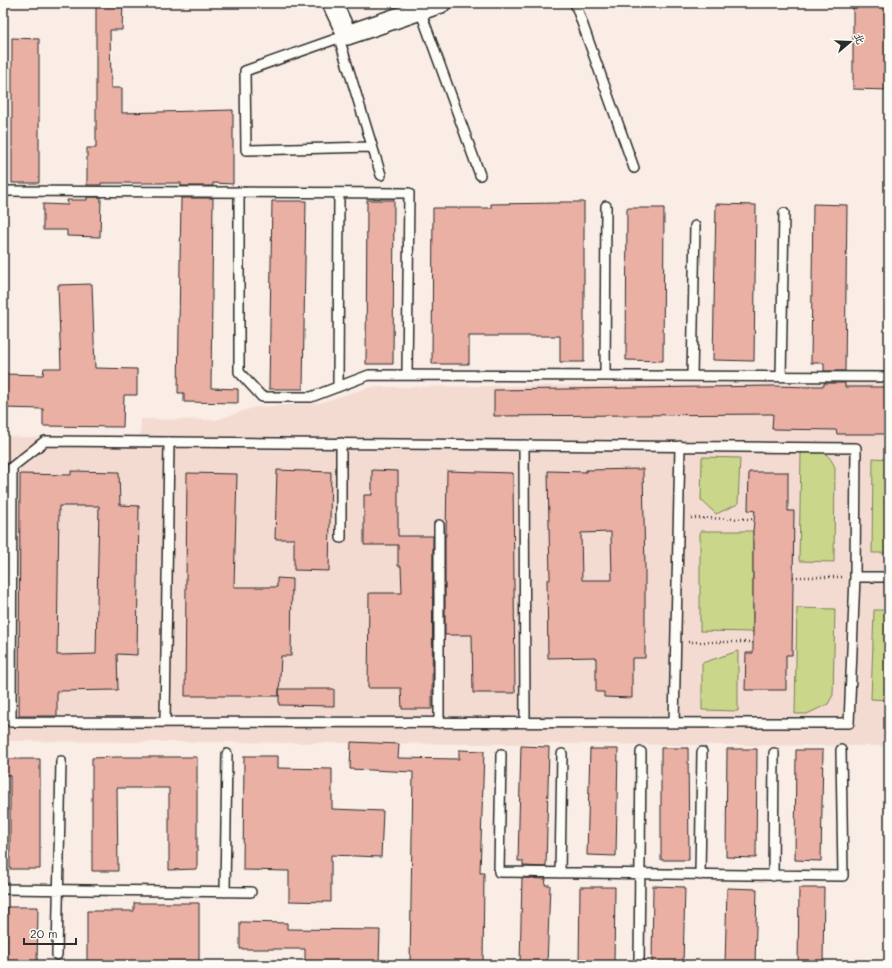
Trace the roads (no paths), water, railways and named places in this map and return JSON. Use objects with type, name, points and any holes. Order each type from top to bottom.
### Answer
[{"type":"street","points":[[332,3],[343,37],[441,3]]},
{"type":"lane","points":[[575,3],[634,168]]},
{"type":"lane","points":[[420,10],[480,175]]},
{"type":"lane","points":[[372,147],[246,150],[245,71],[343,37],[372,147],[381,175]]},
{"type":"lane","points":[[3,191],[409,193],[407,375]]},
{"type":"lane","points":[[239,192],[239,372],[262,397],[311,397],[369,375],[889,377]]},
{"type":"lane","points":[[338,387],[339,193]]},
{"type":"lane","points":[[605,376],[606,206]]},
{"type":"lane","points":[[781,377],[784,213]]},
{"type":"lane","points":[[692,376],[695,226]]},
{"type":"lane","points":[[45,441],[341,443],[856,448],[856,577],[849,723],[11,722],[12,467],[45,441]]},
{"type":"lane","points":[[166,722],[169,442]]},
{"type":"lane","points":[[341,443],[341,538]]},
{"type":"lane","points":[[524,445],[525,723]]},
{"type":"lane","points":[[674,723],[680,446]]},
{"type":"lane","points":[[439,722],[440,525]]},
{"type":"lane","points":[[856,577],[889,577]]},
{"type":"lane","points":[[501,754],[499,872],[843,876],[841,750]]},
{"type":"lane","points":[[639,965],[641,752]]},
{"type":"lane","points":[[700,875],[702,752]]},
{"type":"lane","points":[[773,876],[774,753]]},
{"type":"lane","points":[[225,892],[227,754]]},
{"type":"lane","points":[[560,873],[562,754]]},
{"type":"lane","points":[[57,955],[61,761]]},
{"type":"lane","points":[[3,889],[251,892]]}]
